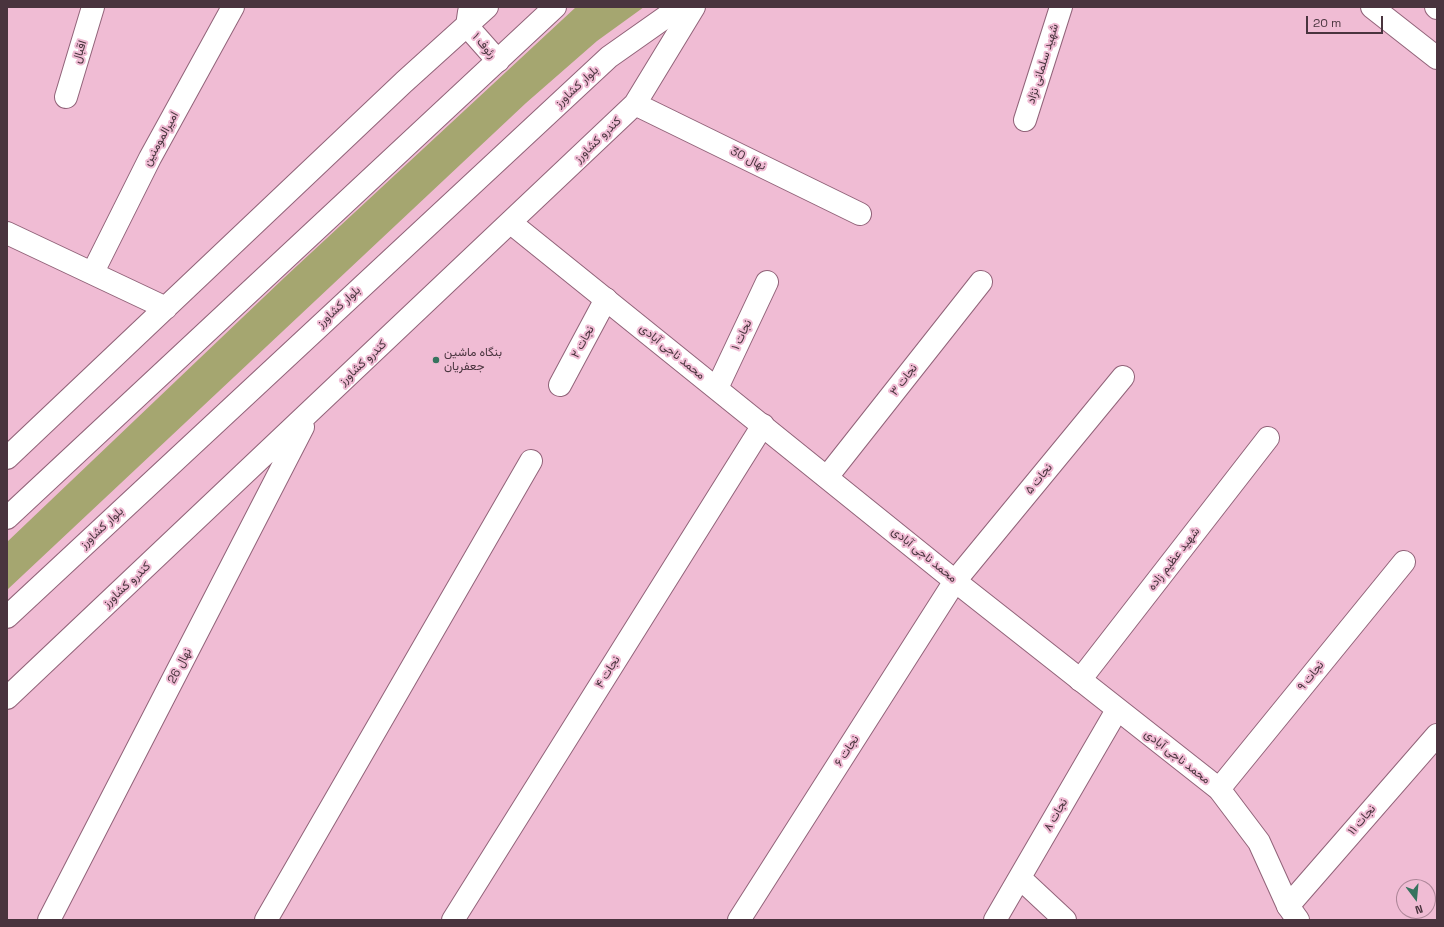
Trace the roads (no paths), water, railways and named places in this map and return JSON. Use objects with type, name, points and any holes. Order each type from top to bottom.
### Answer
[{"type":"street","name":"اقبال","points":[[66,97],[94,7]]},
{"type":"street","name":"امیرالمومنین","points":[[93,272],[150,158],[233,7]]},
{"type":"street","points":[[7,458],[404,82],[469,16],[487,7]]},
{"type":"street","points":[[7,518],[555,7]]},
{"type":"street","name":"بلوار کشاورز","points":[[7,617],[609,57],[680,7]]},
{"type":"street","name":"کندرو کشاورز","points":[[7,698],[511,223],[635,104],[694,7]]},
{"type":"street","name":"شهید سلمانی نژاد","points":[[1025,120],[1061,7]]},
{"type":"street","points":[[1372,7],[1437,58]]},
{"type":"street","name":"رئوف ۱","points":[[469,16],[498,61]]},
{"type":"street","name":"نهال 30","points":[[635,104],[860,214]]},
{"type":"street","name":"محمد ناجی آبادی","points":[[511,223],[955,581],[1219,789],[1259,842],[1293,913]]},
{"type":"street","points":[[7,233],[93,272],[166,308]]},
{"type":"street","name":"نجات ۱","points":[[717,388],[767,282]]},
{"type":"street","name":"نجات ۳","points":[[827,477],[981,282]]},
{"type":"street","name":"نجات ۲","points":[[560,384],[606,299]]},
{"type":"street","name":"نجات ۵","points":[[955,581],[1123,377]]},
{"type":"street","name":"نهال 26","points":[[49,920],[311,412]]},
{"type":"street","name":"نجات ۴","points":[[453,920],[763,425]]},
{"type":"street","name":"شهید عظیم زاده","points":[[1080,680],[1268,438]]},
{"type":"street","points":[[266,920],[531,461]]},
{"type":"street","name":"نجات ۹","points":[[1219,789],[1404,562]]},
{"type":"street","name":"نجات ۶","points":[[739,920],[955,581]]},
{"type":"street","name":"نجات ۸","points":[[995,920],[1117,710]]},
{"type":"street","name":"نجات ۱۱","points":[[1293,913],[1437,735]]},
{"type":"street","points":[[1020,878],[1065,920]]},
{"type":"place","name":"بنگاه ماشین جعفریان","points":[[436,360]]}]
